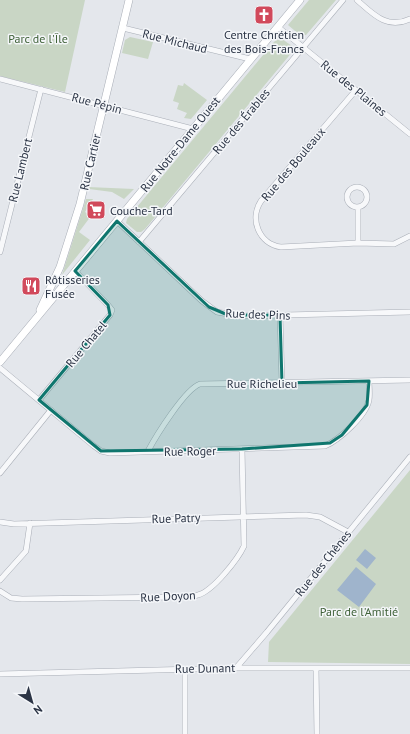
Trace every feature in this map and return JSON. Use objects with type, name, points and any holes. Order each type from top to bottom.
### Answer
[{"type":"street","name":"Rue Cartier","points":[[36,319],[60,267],[71,236],[129,0]]},
{"type":"street","name":"Rue Notre-Dame Ouest","points":[[0,362],[300,0]]},
{"type":"street","name":"Rue des Érables","points":[[139,242],[343,0]]},
{"type":"street","points":[[357,0],[380,20],[397,23],[410,20]]},
{"type":"street","name":"Rue des Plaines","points":[[278,27],[409,132]]},
{"type":"street","name":"Rue Michaud","points":[[123,28],[250,59]]},
{"type":"street","name":"Rue Pépin","points":[[0,78],[194,129]]},
{"type":"street","name":"Rue Lambert","points":[[0,252],[41,89]]},
{"type":"street","name":"Rue des Bouleaux","points":[[356,90],[258,206],[256,221],[257,228],[261,236],[274,246],[358,243],[394,244],[410,236]]},
{"type":"street","points":[[358,207],[358,243]]},
{"type":"street","name":"Rue des Pins","points":[[117,222],[202,301],[217,312],[239,316],[410,312]]},
{"type":"street","name":"Rue Chatel","points":[[39,400],[110,315],[112,310],[75,271]]},
{"type":"street","points":[[280,315],[282,383]]},
{"type":"street","name":"Rue Roger","points":[[0,368],[101,451],[110,453],[318,446],[330,444],[342,435],[367,405],[370,396],[369,382]]},
{"type":"street","name":"Rue Richelieu","points":[[148,451],[189,390],[195,386],[208,383],[369,382],[410,380]]},
{"type":"street","points":[[0,473],[51,410]]},
{"type":"street","name":"Rue Doyon","points":[[0,591],[11,598],[22,600],[180,597],[199,595],[214,584],[241,552],[244,539],[242,449]]},
{"type":"street","name":"Rue des Chênes","points":[[236,668],[410,457]]},
{"type":"street","name":"Rue Patry","points":[[0,522],[14,524],[314,515],[348,532]]},
{"type":"street","points":[[0,580],[26,551],[30,523]]},
{"type":"street","points":[[185,668],[185,734]]},
{"type":"street","name":"Rue Dunant","points":[[0,674],[185,668],[410,668]]},
{"type":"street","points":[[316,668],[317,734]]},
{"type":"highlighted area","points":[[117,221],[209,307],[228,315],[280,315],[282,383],[369,381],[367,405],[342,435],[330,443],[242,449],[101,451],[39,400],[110,315],[108,305],[75,271]]},
{"type":"green space","name":"Parc de l'Île","points":[[0,0],[85,0],[65,92],[0,76]]},
{"type":"green space","points":[[309,0],[336,0],[306,35],[301,36],[288,25]]},
{"type":"green space","points":[[130,37],[153,42],[148,59],[122,53],[125,40]]},
{"type":"green space","points":[[282,39],[292,46],[293,51],[145,229],[141,232],[137,232],[126,223],[127,219],[273,43],[276,40]]},
{"type":"green space","points":[[184,83],[207,100],[191,119],[184,118],[187,113],[177,109],[179,103],[173,101],[178,85],[183,86]]},
{"type":"green space","points":[[88,187],[134,189],[124,199],[112,192],[89,189]]},
{"type":"green space","points":[[86,199],[93,199],[85,212],[91,216],[79,232],[90,240],[62,275]]},
{"type":"green space","name":"Parc de l'Amitié","points":[[410,470],[410,664],[268,662],[269,642]]},
{"type":"water","points":[[365,549],[376,558],[367,569],[356,560]]},
{"type":"water","points":[[356,567],[376,584],[359,607],[337,590]]},
{"type":"place","name":"Centre Chrétien des Bois-Francs","points":[[264,15]]},
{"type":"place","name":"Couche-Tard","points":[[96,210]]},
{"type":"place","name":"Rôtisseries Fusée","points":[[31,286]]}]
